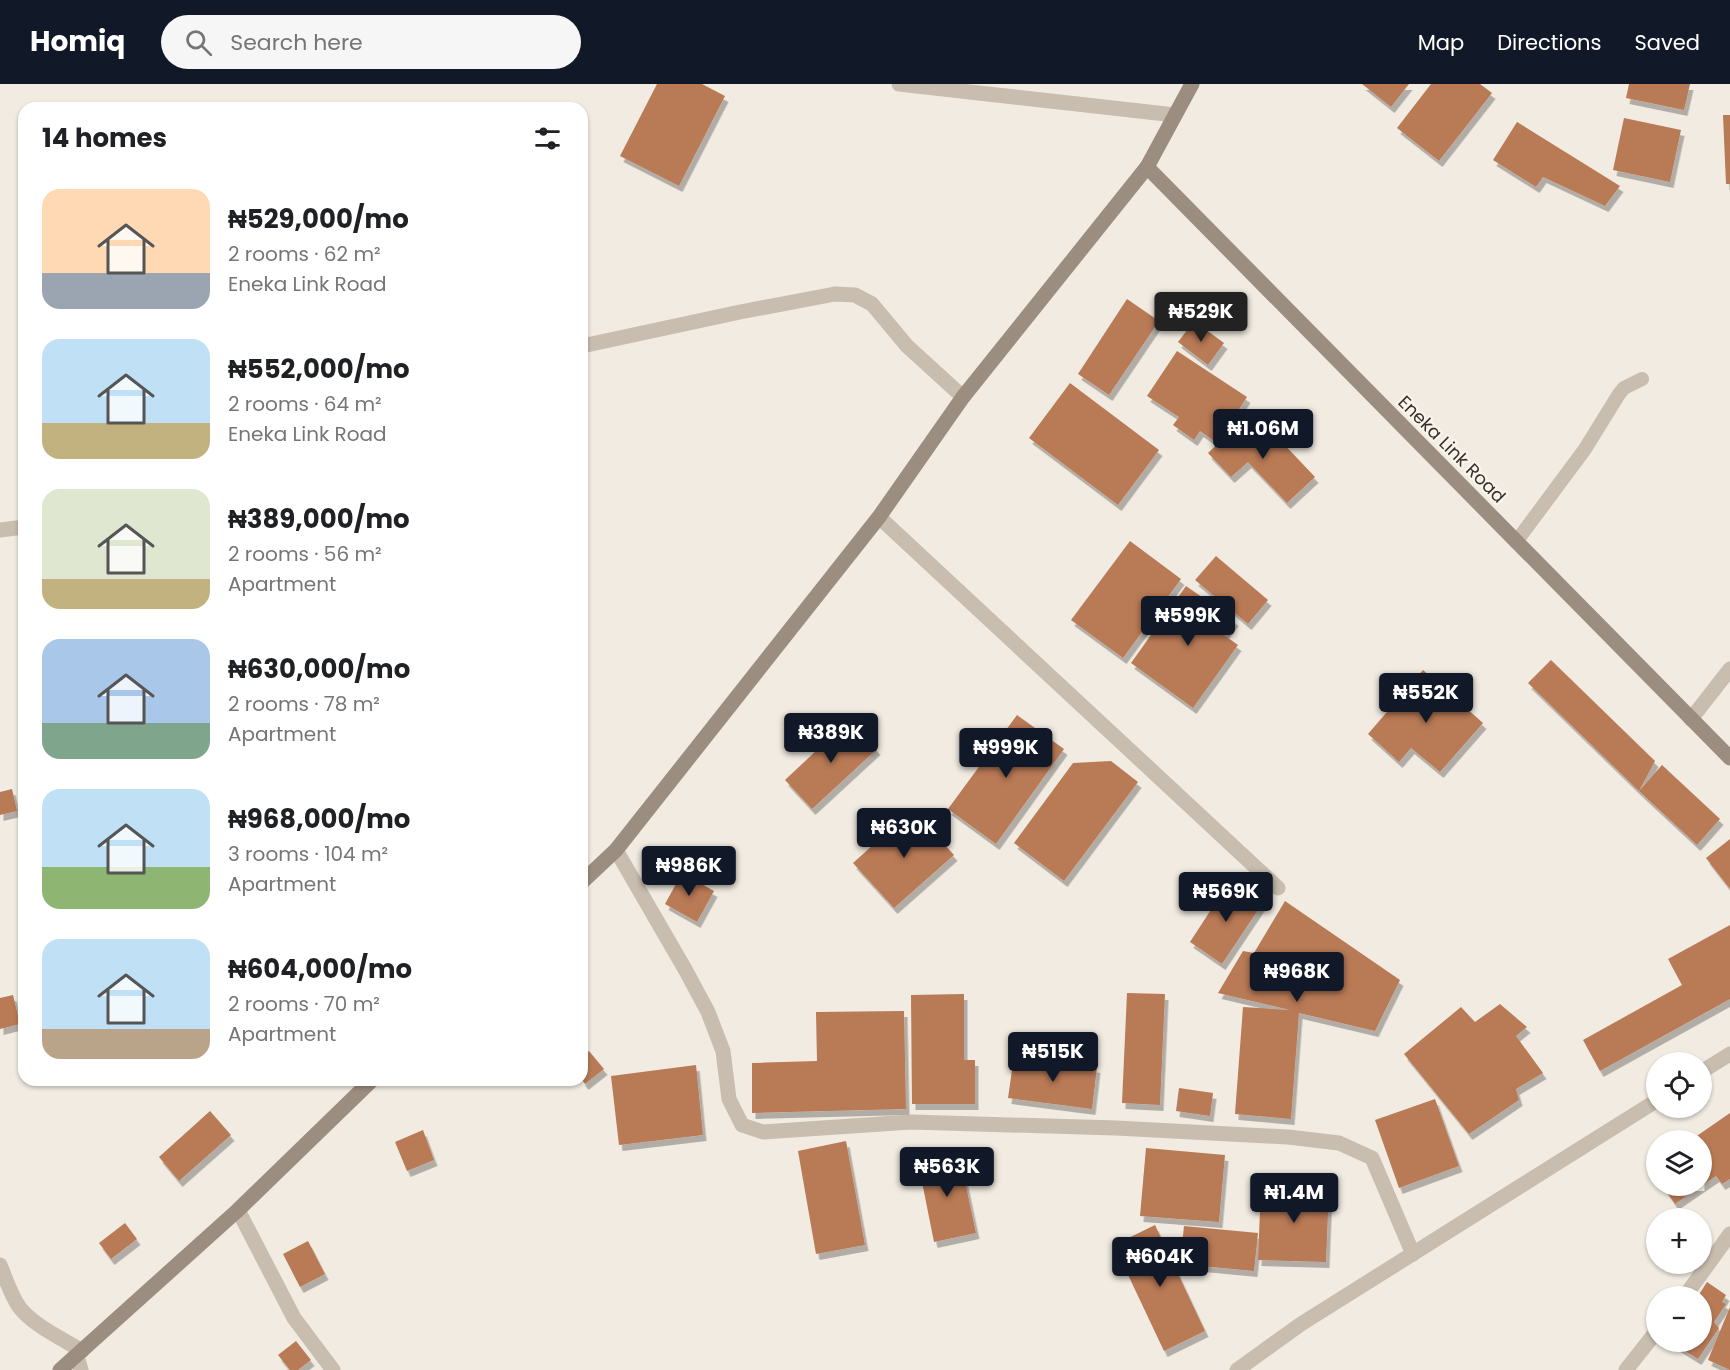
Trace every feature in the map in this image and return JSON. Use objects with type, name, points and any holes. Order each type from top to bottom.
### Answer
[{"type":"street","points":[[899,84],[1175,115]]},
{"type":"street","points":[[588,876],[616,850],[879,517],[963,397],[1147,167],[1192,84]]},
{"type":"street","name":"Eneka Link Road","points":[[1147,167],[1730,758]]},
{"type":"street","points":[[588,345],[835,294],[855,296],[872,304],[907,346],[963,397]]},
{"type":"street","points":[[879,517],[1278,888]]},
{"type":"street","points":[[0,530],[18,528]]},
{"type":"street","points":[[1691,719],[1730,669]]},
{"type":"street","points":[[616,850],[708,1012],[723,1052],[729,1099],[742,1125],[763,1132],[911,1122],[1048,1126],[1288,1137],[1339,1143],[1372,1158],[1413,1254]]},
{"type":"street","points":[[1712,1065],[1730,1054]]},
{"type":"street","points":[[60,1370],[80,1359],[366,1086]]},
{"type":"street","points":[[1237,1370],[1301,1324],[1646,1107]]},
{"type":"street","points":[[238,1210],[294,1318],[333,1370]]},
{"type":"street","points":[[1692,1286],[1730,1234]]},
{"type":"street","points":[[0,1265],[20,1308],[80,1359]]},
{"type":"street","points":[[1626,1370],[1646,1345]]},
{"type":"lane","points":[[1516,542],[1585,449],[1619,394],[1624,388],[1642,379]]},
{"type":"building","points":[[657,84],[702,84],[725,96],[679,186],[620,156]]},
{"type":"building","points":[[1362,84],[1409,84],[1391,107]]},
{"type":"building","points":[[1431,84],[1480,84],[1492,93],[1439,161],[1397,128]]},
{"type":"building","points":[[1629,84],[1690,84],[1684,110],[1626,98]]},
{"type":"building","points":[[1723,115],[1730,115],[1730,184],[1726,184]]},
{"type":"building","points":[[1624,118],[1681,130],[1670,182],[1613,170]]},
{"type":"building","points":[[1517,122],[1620,186],[1605,206],[1543,177],[1536,187],[1493,160]]},
{"type":"building","points":[[1127,299],[1159,321],[1109,395],[1078,374]]},
{"type":"building","points":[[1194,321],[1224,343],[1208,365],[1178,342]]},
{"type":"building","points":[[1177,351],[1247,397],[1217,443],[1200,431],[1194,440],[1173,425],[1179,417],[1147,396]]},
{"type":"building","points":[[1070,383],[1159,450],[1118,505],[1029,438]]},
{"type":"building","points":[[1260,419],[1315,477],[1287,503],[1248,462],[1231,477],[1208,453],[1232,430],[1240,439]]},
{"type":"building","points":[[1130,541],[1181,579],[1123,658],[1071,620]]},
{"type":"building","points":[[1216,556],[1268,600],[1248,624],[1195,580]]},
{"type":"building","points":[[1186,586],[1235,620],[1224,635],[1238,645],[1193,708],[1131,663]]},
{"type":"building","points":[[1551,660],[1655,761],[1639,791],[1528,683]]},
{"type":"building","points":[[1423,670],[1483,723],[1440,772],[1411,748],[1399,762],[1368,734]]},
{"type":"building","points":[[1017,715],[1064,749],[996,844],[948,809]]},
{"type":"building","points":[[850,719],[877,749],[812,809],[785,780]]},
{"type":"building","points":[[1111,761],[1138,782],[1064,881],[1014,843],[1073,763]]},
{"type":"building","points":[[1662,765],[1720,819],[1697,845],[1639,791]]},
{"type":"building","points":[[12,789],[17,811],[0,815],[0,792]]},
{"type":"building","points":[[913,809],[954,855],[894,908],[853,863]]},
{"type":"building","points":[[1730,839],[1730,889],[1706,858]]},
{"type":"building","points":[[682,873],[714,891],[697,922],[665,904]]},
{"type":"building","points":[[1229,882],[1262,904],[1222,964],[1190,942]]},
{"type":"building","points":[[1285,901],[1400,980],[1375,1031],[1299,1013],[1291,1119],[1235,1114],[1243,1007],[1290,1010],[1218,993],[1243,951],[1254,953]]},
{"type":"building","points":[[1730,925],[1730,999],[1600,1071],[1583,1040],[1682,985],[1668,959]]},
{"type":"building","points":[[1127,993],[1165,994],[1160,1105],[1122,1103]]},
{"type":"building","points":[[964,994],[964,1060],[975,1060],[975,1104],[912,1104],[911,995]]},
{"type":"building","points":[[13,995],[18,1024],[0,1029],[0,998]]},
{"type":"building","points":[[1500,1004],[1527,1027],[1516,1036],[1543,1073],[1516,1089],[1519,1100],[1469,1134],[1404,1054],[1461,1007],[1475,1022]]},
{"type":"building","points":[[904,1011],[906,1109],[752,1113],[752,1063],[817,1061],[816,1012]]},
{"type":"building","points":[[588,1052],[604,1069],[588,1082]]},
{"type":"building","points":[[1014,1056],[1097,1067],[1092,1109],[1008,1098]]},
{"type":"building","points":[[696,1065],[703,1135],[619,1145],[611,1076]]},
{"type":"building","points":[[1179,1088],[1213,1093],[1210,1116],[1176,1111]]},
{"type":"building","points":[[1435,1099],[1459,1166],[1399,1188],[1375,1120]]},
{"type":"building","points":[[210,1111],[231,1135],[179,1181],[159,1157]]},
{"type":"building","points":[[1730,1113],[1730,1179],[1722,1184],[1716,1176],[1712,1179],[1712,1130],[1705,1130]]},
{"type":"building","points":[[423,1130],[434,1160],[407,1171],[395,1142]]},
{"type":"building","points":[[846,1141],[865,1245],[816,1254],[798,1151]]},
{"type":"building","points":[[1146,1148],[1225,1155],[1219,1222],[1140,1216]]},
{"type":"building","points":[[959,1153],[976,1233],[934,1242],[918,1162]]},
{"type":"building","points":[[1261,1185],[1329,1187],[1326,1262],[1258,1260]]},
{"type":"building","points":[[1670,1196],[1687,1196],[1675,1204]]},
{"type":"building","points":[[125,1223],[137,1239],[111,1259],[99,1243]]},
{"type":"building","points":[[1155,1225],[1205,1331],[1164,1351],[1114,1245]]},
{"type":"building","points":[[1184,1226],[1258,1233],[1254,1271],[1180,1264]]},
{"type":"building","points":[[308,1241],[325,1274],[300,1287],[283,1254]]},
{"type":"building","points":[[1707,1282],[1726,1295],[1722,1302],[1726,1304],[1714,1322],[1719,1328],[1712,1338],[1712,1286],[1704,1286]]},
{"type":"building","points":[[1730,1307],[1730,1370],[1708,1360]]},
{"type":"building","points":[[296,1341],[311,1360],[298,1370],[290,1370],[278,1355]]},
{"type":"building","points":[[1687,1352],[1703,1352],[1698,1359]]}]
